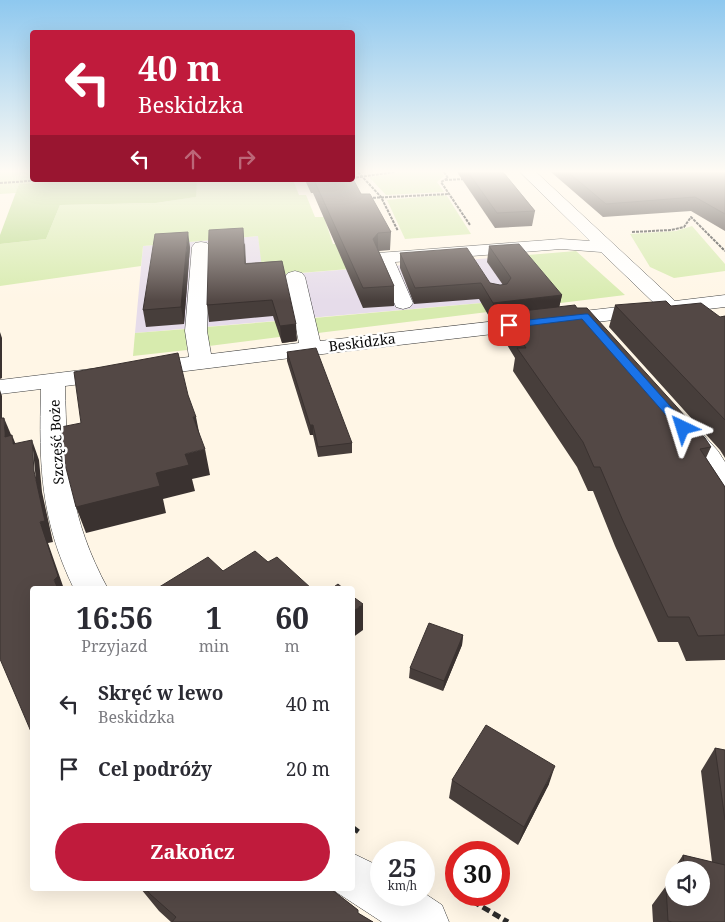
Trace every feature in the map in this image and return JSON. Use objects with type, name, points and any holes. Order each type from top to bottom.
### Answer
[{"type":"street","points":[[573,215],[670,307]]},
{"type":"street","points":[[403,303],[384,257],[472,258],[561,244],[606,247]]},
{"type":"street","points":[[201,247],[196,331],[202,362]]},
{"type":"street","points":[[295,277],[312,348]]},
{"type":"street","name":"Beskidzka","points":[[0,387],[312,348],[725,301]]},
{"type":"street","points":[[585,316],[606,340]]},
{"type":"street","name":"Szczęść Boże","points":[[53,380],[54,466],[63,516],[81,570],[89,586]]},
{"type":"street","points":[[670,413],[708,457],[725,486]]},
{"type":"street","points":[[355,878],[370,887]]},
{"type":"street","points":[[400,906],[425,922]]},
{"type":"path","points":[[463,215],[472,228]]},
{"type":"path","points":[[589,230],[624,233],[671,230],[684,226],[691,218],[725,252]]},
{"type":"path","points":[[481,906],[508,922]]},
{"type":"shaded area","points":[[258,236],[264,276],[528,255],[563,296],[135,333],[143,246]]},
{"type":"green space","points":[[7,215],[56,215],[46,239],[0,244],[0,235]]},
{"type":"green space","points":[[56,215],[314,215],[315,217],[324,217],[333,244],[353,243],[361,268],[263,276],[258,236],[143,246],[141,266],[0,286],[0,244],[46,239]]},
{"type":"green space","points":[[394,215],[459,215],[471,234],[405,239]]},
{"type":"green space","points":[[692,226],[725,264],[725,271],[674,278],[650,267],[630,234],[676,231]]},
{"type":"green space","points":[[576,251],[625,295],[318,333],[314,318],[562,296],[528,255]]},
{"type":"green space","points":[[292,320],[295,335],[209,346],[206,327]]},
{"type":"green space","points":[[186,329],[187,350],[133,356],[135,333]]},
{"type":"building","points":[[330,215],[382,215],[391,232],[378,233],[373,239],[394,286],[363,288]]},
{"type":"building","points":[[243,228],[245,264],[282,261],[296,324],[280,326],[272,300],[207,305],[209,230]]},
{"type":"building","points":[[188,232],[181,307],[143,310],[155,234]]},
{"type":"building","points":[[519,244],[562,295],[493,303],[481,283],[415,288],[400,253],[467,248],[490,283],[500,285],[507,284],[511,278],[489,246]]},
{"type":"building","points":[[666,301],[671,306],[701,303],[720,317],[725,316],[725,420],[615,305]]},
{"type":"building","points":[[575,305],[577,308],[587,308],[705,438],[711,447],[700,449],[725,487],[725,635],[698,636],[689,617],[668,617],[600,467],[594,467],[583,442],[517,348],[526,348],[504,313]]},
{"type":"building","points":[[316,348],[352,443],[318,447],[313,425],[310,425],[287,352]]},
{"type":"building","points":[[178,353],[188,395],[196,417],[193,417],[205,449],[185,454],[189,465],[156,473],[160,486],[76,507],[65,464],[61,427],[81,423],[74,372]]},
{"type":"building","points":[[0,418],[4,418],[5,437],[12,435],[13,444],[32,440],[34,471],[45,521],[40,522],[58,576],[54,580],[57,586],[30,586],[30,729],[0,659]]},
{"type":"building","points":[[255,551],[268,562],[277,557],[309,586],[161,586],[208,557],[223,571]]},
{"type":"building","points":[[355,598],[363,604],[355,610]]},
{"type":"building","points":[[429,623],[463,635],[444,681],[410,668]]},
{"type":"building","points":[[486,725],[555,766],[524,827],[452,780]]},
{"type":"building","points":[[715,748],[725,750],[725,820]]},
{"type":"building","points":[[683,855],[708,861],[684,861]]},
{"type":"building","points":[[710,861],[725,865],[725,922],[668,921],[667,906],[710,906]]},
{"type":"building","points":[[148,891],[334,891],[358,910],[358,913],[373,922],[172,922],[176,917]]},
{"type":"route","points":[[509,325],[585,316],[683,428]]}]
